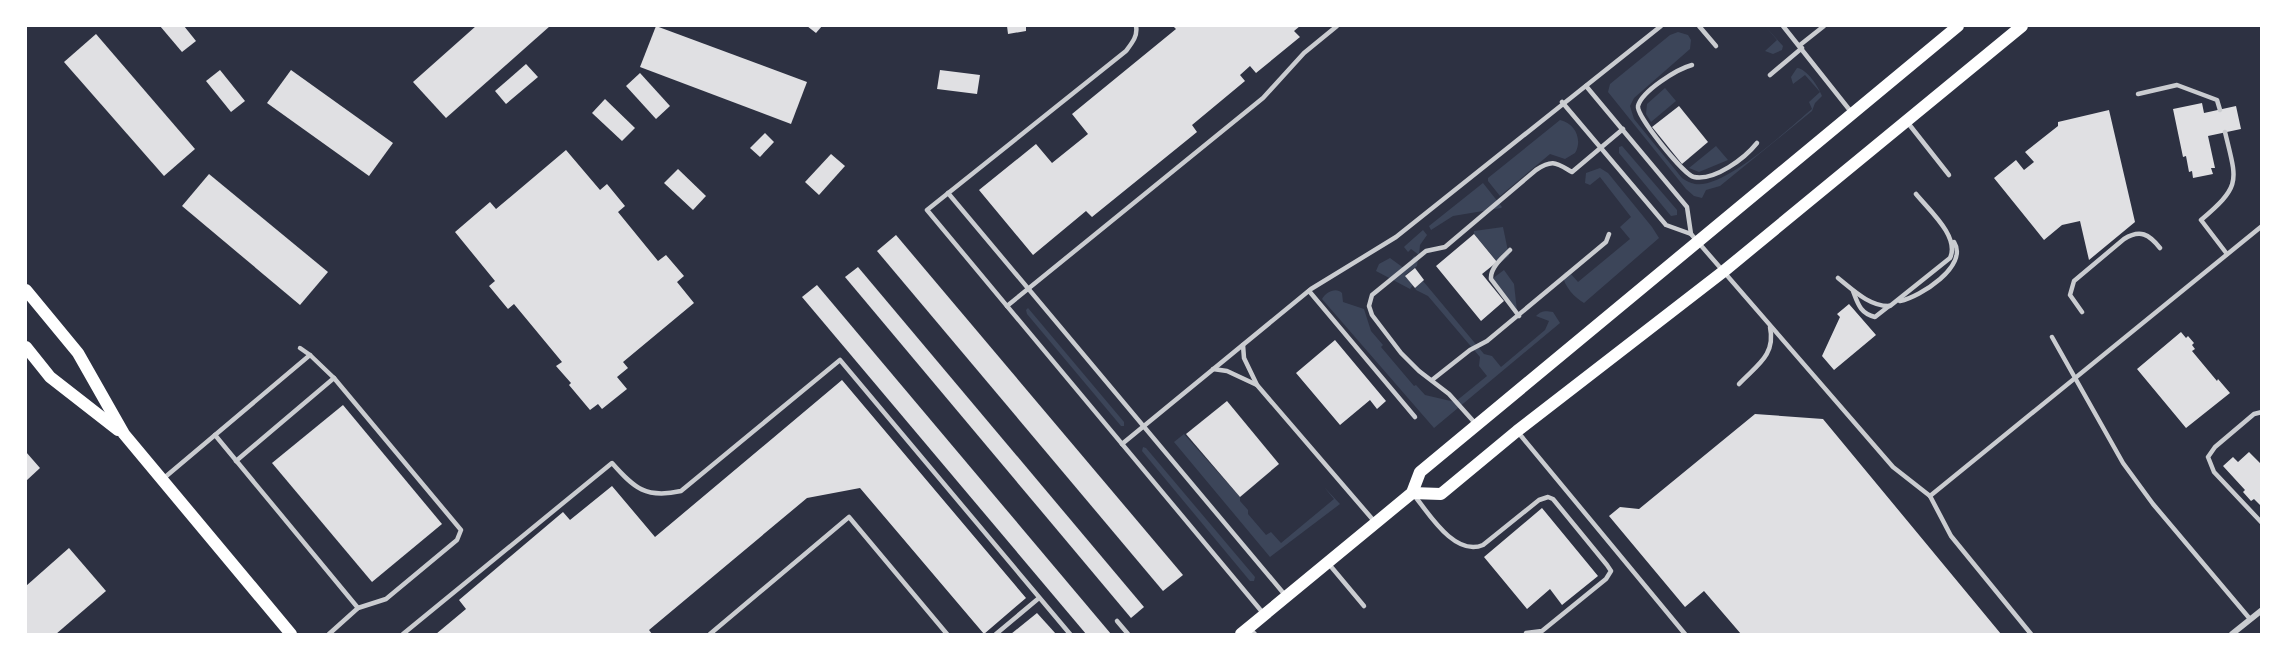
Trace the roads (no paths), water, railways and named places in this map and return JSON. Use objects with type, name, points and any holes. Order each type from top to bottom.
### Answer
[{"type":"main road","points":[[1248,632],[1264,615],[1412,493],[1420,472],[1694,238],[1958,26]]},
{"type":"main road","points":[[1412,493],[1441,494],[1517,431],[1724,271],[2022,26]]},
{"type":"main road","points":[[26,290],[78,353],[124,434],[291,634]]},
{"type":"main road","points":[[26,347],[50,376],[124,434]]},
{"type":"street","points":[[2232,634],[2262,609]]},
{"type":"lane","points":[[1136,26],[1137,32],[1134,40],[1126,51],[927,210],[1264,615]]},
{"type":"lane","points":[[1007,306],[1263,98],[1304,53],[1337,26]]},
{"type":"lane","points":[[1122,444],[1309,291],[1396,237],[1562,102],[1586,86],[1661,26]]},
{"type":"lane","points":[[1699,26],[1716,46]]},
{"type":"lane","points":[[1783,26],[1852,113]]},
{"type":"lane","points":[[1770,75],[1824,26]]},
{"type":"lane","points":[[1692,65],[1667,76],[1638,105],[1638,111],[1645,123],[1685,172],[1696,177],[1710,175],[1740,161],[1757,143]]},
{"type":"lane","points":[[2138,94],[2177,85],[2217,100],[2220,110]]},
{"type":"lane","points":[[1586,86],[1687,207],[1694,238]]},
{"type":"lane","points":[[1562,102],[1666,225],[1694,238],[1893,467],[1930,496],[1951,536],[2031,634]]},
{"type":"lane","points":[[1906,120],[1949,176]]},
{"type":"lane","points":[[1476,425],[1449,394],[1419,371],[1401,353],[1372,315],[1369,306],[1372,296],[1426,251],[1445,248],[1545,164],[1554,162],[1572,172],[1623,129]]},
{"type":"lane","points":[[2225,132],[2234,171],[2234,187],[2218,206],[2201,220],[2227,254]]},
{"type":"lane","points":[[948,193],[1286,597]]},
{"type":"lane","points":[[1897,301],[1920,294],[1953,267],[1958,253],[1949,235],[1916,194]]},
{"type":"lane","points":[[1930,496],[2262,226]]},
{"type":"lane","points":[[1432,380],[1519,316],[1606,242],[1609,234]]},
{"type":"lane","points":[[2082,312],[2070,296],[2074,281],[2124,239],[2131,234],[2144,234],[2160,248]]},
{"type":"lane","points":[[1853,291],[1860,308],[1868,315],[1875,316],[1950,258],[1953,246],[1949,235]]},
{"type":"lane","points":[[1510,250],[1490,274],[1491,279],[1519,316]]},
{"type":"lane","points":[[1838,278],[1853,291],[1881,306],[1890,306]]},
{"type":"lane","points":[[1309,291],[1415,417]]},
{"type":"lane","points":[[1739,384],[1767,355],[1772,346],[1769,324]]},
{"type":"lane","points":[[2052,337],[2096,418],[2129,471],[2153,504],[2250,619]]},
{"type":"lane","points":[[1243,344],[1244,358],[1257,385],[1376,523]]},
{"type":"lane","points":[[300,348],[334,378],[461,530],[457,540],[386,599],[358,608],[329,634]]},
{"type":"lane","points":[[161,480],[310,355]]},
{"type":"lane","points":[[403,634],[612,463],[629,483],[638,488],[658,495],[681,491],[840,360],[1070,634]]},
{"type":"lane","points":[[1213,369],[1227,371],[1257,385]]},
{"type":"lane","points":[[236,460],[334,378]]},
{"type":"lane","points":[[2262,412],[2254,414],[2210,452],[2208,457],[2214,472],[2262,524]]},
{"type":"lane","points":[[1517,431],[1685,634]]},
{"type":"lane","points":[[215,435],[358,608]]},
{"type":"lane","points":[[1412,493],[1448,538],[1474,548],[1483,545],[1539,500],[1548,497],[1553,499],[1607,565],[1611,571],[1606,579],[1547,627],[1535,633],[1526,633]]},
{"type":"lane","points":[[710,634],[849,517],[947,634]]},
{"type":"lane","points":[[1328,563],[1364,606]]},
{"type":"lane","points":[[996,634],[1039,598]]},
{"type":"lane","points":[[1117,621],[1128,634]]}]
